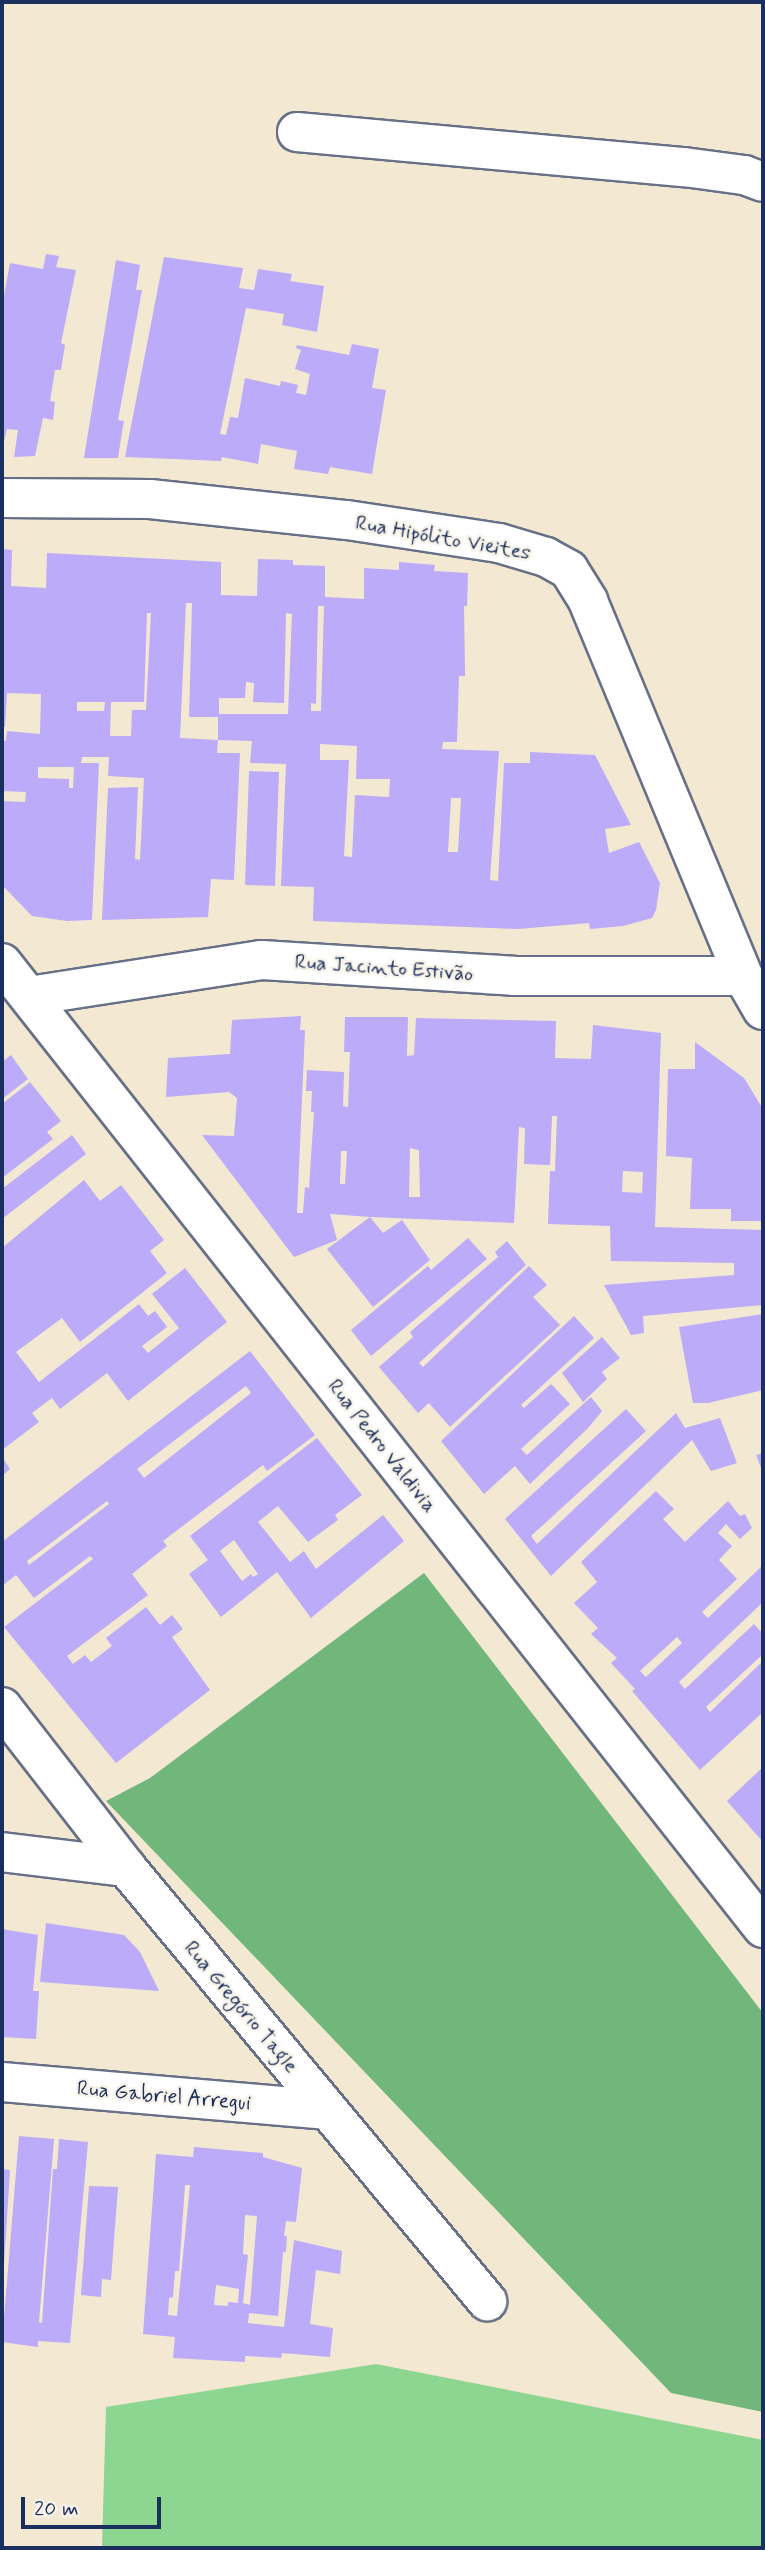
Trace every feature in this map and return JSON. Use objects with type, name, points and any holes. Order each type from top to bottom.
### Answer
[{"type":"street","points":[[297,132],[684,167],[744,176],[763,182]]},
{"type":"street","name":"Rua Hipólito Vieites","points":[[2,498],[149,499],[347,520],[499,544],[546,557],[569,570],[588,601],[743,976],[763,1010]]},
{"type":"street","name":"Rua Jacinto Estivão","points":[[29,996],[262,960],[513,976],[743,976]]},
{"type":"street","name":"Rua Pedro Valdivia","points":[[2,963],[763,1928]]},
{"type":"street","name":"Rua Gregório Tagle","points":[[2,1707],[125,1867],[487,2301]]},
{"type":"street","points":[[2,1852],[125,1867]]},
{"type":"street","name":"Rua Gabriel Arregui","points":[[2,2082],[327,2110]]},
{"type":"green space","points":[[424,1573],[763,2013],[763,2412],[671,2393],[106,1801],[150,1778]]},
{"type":"green space","points":[[376,2364],[763,2440],[763,2548],[102,2548],[106,2407]]},
{"type":"building","points":[[46,254],[59,256],[56,267],[76,270],[61,343],[65,345],[61,370],[55,370],[50,401],[55,402],[53,420],[43,418],[35,456],[14,457],[18,430],[7,429],[2,449],[2,307],[10,263],[43,269]]},
{"type":"building","points":[[164,257],[243,268],[239,288],[254,290],[258,269],[292,274],[290,281],[324,286],[317,332],[282,325],[284,314],[246,308],[220,434],[226,435],[230,417],[238,418],[245,378],[280,386],[281,381],[298,385],[296,393],[306,395],[310,374],[295,369],[301,350],[296,348],[297,345],[349,355],[352,344],[379,349],[372,388],[386,390],[372,474],[330,467],[328,474],[294,469],[297,451],[261,444],[258,464],[222,457],[221,461],[125,457]]},
{"type":"building","points":[[116,260],[140,265],[136,290],[142,290],[118,420],[124,421],[118,458],[84,458]]},
{"type":"building","points":[[2,549],[12,550],[11,586],[46,588],[47,553],[221,562],[221,595],[257,596],[258,559],[293,560],[293,565],[325,566],[325,597],[364,599],[364,568],[399,570],[399,562],[435,565],[434,571],[468,573],[467,606],[464,606],[465,676],[459,676],[457,742],[443,742],[442,749],[499,751],[490,880],[498,881],[504,763],[530,763],[530,752],[595,755],[631,825],[605,829],[609,853],[639,842],[660,883],[656,910],[652,918],[623,926],[590,929],[589,923],[518,929],[313,921],[314,887],[281,886],[286,764],[250,763],[252,741],[218,740],[217,753],[240,753],[234,880],[211,879],[208,917],[102,920],[108,788],[138,787],[135,859],[140,860],[144,778],[108,776],[109,757],[82,757],[81,763],[99,763],[92,920],[67,921],[32,916],[2,885],[2,801],[25,802],[26,792],[2,791],[2,740],[6,741],[7,731],[40,734],[41,694],[7,693],[5,727],[2,726]],"holes":[[[186,603],[192,603],[189,717],[218,717],[218,740],[180,738]],[[318,606],[324,606],[321,711],[311,711],[311,703],[316,704]],[[147,613],[151,613],[146,710],[132,710],[131,736],[110,736],[111,702],[144,702]],[[286,613],[292,614],[288,714],[219,714],[219,698],[245,698],[246,682],[254,683],[253,702],[284,703]],[[77,702],[105,702],[104,711],[77,711]],[[320,744],[357,746],[356,779],[390,779],[389,797],[355,795],[352,857],[344,856],[349,760],[320,760]],[[38,767],[74,767],[73,788],[69,788],[69,779],[38,778]],[[451,798],[461,798],[458,852],[448,852]]]},
{"type":"building","points":[[249,771],[279,772],[275,886],[245,885]]},
{"type":"building","points":[[301,1016],[300,1030],[305,1030],[297,1213],[303,1213],[305,1187],[309,1188],[314,1112],[311,1112],[312,1091],[306,1091],[307,1070],[344,1072],[343,1106],[348,1107],[350,1052],[344,1052],[345,1017],[408,1017],[407,1056],[414,1055],[416,1018],[556,1021],[555,1058],[591,1059],[593,1025],[661,1033],[655,1227],[763,1230],[763,1305],[643,1316],[644,1333],[631,1335],[604,1285],[734,1275],[734,1263],[611,1261],[610,1226],[548,1224],[550,1171],[555,1171],[557,1116],[552,1116],[550,1165],[524,1164],[525,1128],[519,1127],[514,1223],[330,1214],[337,1240],[294,1257],[202,1135],[234,1136],[237,1098],[229,1092],[166,1097],[168,1058],[230,1054],[232,1020]],"holes":[[[410,1148],[419,1150],[420,1197],[409,1197]],[[341,1151],[347,1151],[345,1184],[340,1184]],[[623,1171],[643,1172],[642,1193],[622,1192]]]},
{"type":"building","points":[[695,1042],[744,1078],[763,1109],[763,1221],[731,1221],[731,1209],[690,1209],[692,1158],[666,1156],[668,1069],[695,1069]]},
{"type":"building","points":[[11,1055],[28,1079],[2,1099],[2,1062]]},
{"type":"building","points":[[30,1082],[61,1121],[47,1132],[53,1139],[2,1178],[2,1104]]},
{"type":"building","points":[[72,1135],[86,1154],[2,1219],[2,1189]]},
{"type":"building","points":[[84,1180],[100,1201],[121,1185],[164,1240],[150,1251],[167,1273],[80,1342],[62,1318],[16,1352],[39,1382],[139,1304],[148,1316],[155,1311],[167,1327],[142,1346],[148,1353],[179,1328],[152,1294],[185,1268],[227,1322],[128,1401],[107,1373],[60,1409],[52,1398],[32,1413],[39,1422],[2,1450],[2,1248]]},
{"type":"building","points":[[370,1217],[383,1233],[402,1220],[430,1260],[373,1307],[327,1249]]},
{"type":"building","points":[[468,1238],[487,1259],[371,1356],[351,1330],[428,1266],[431,1270]]},
{"type":"building","points":[[507,1241],[526,1265],[419,1363],[423,1367],[529,1266],[547,1285],[533,1297],[560,1325],[450,1427],[429,1403],[418,1413],[379,1367],[413,1337],[410,1332],[498,1257],[495,1252]]},
{"type":"building","points":[[763,1314],[763,1390],[708,1403],[693,1403],[679,1327]]},
{"type":"building","points":[[574,1316],[594,1338],[521,1405],[524,1408],[551,1384],[570,1404],[521,1449],[527,1455],[591,1397],[602,1411],[530,1484],[515,1466],[484,1494],[441,1441]]},
{"type":"building","points":[[602,1337],[620,1358],[602,1372],[607,1379],[583,1402],[562,1373]]},
{"type":"building","points":[[250,1351],[315,1435],[267,1471],[263,1465],[163,1541],[167,1546],[132,1574],[148,1595],[67,1656],[73,1664],[85,1655],[91,1662],[112,1646],[106,1638],[146,1607],[160,1625],[172,1615],[183,1629],[172,1637],[210,1690],[116,1763],[4,1627],[93,1559],[90,1556],[34,1598],[16,1575],[2,1586],[2,1542]],"holes":[[[246,1386],[251,1393],[144,1478],[137,1469]],[[107,1501],[109,1504],[29,1565],[27,1561]]]},
{"type":"building","points":[[626,1409],[646,1431],[531,1536],[537,1544],[676,1413],[685,1428],[720,1418],[737,1463],[711,1471],[692,1440],[551,1576],[505,1519]]},
{"type":"building","points":[[317,1438],[362,1495],[335,1515],[338,1520],[308,1542],[278,1506],[258,1522],[290,1562],[304,1551],[316,1569],[383,1515],[404,1541],[311,1618],[277,1572],[221,1617],[189,1574],[208,1560],[190,1536]],"holes":[[[234,1540],[258,1574],[253,1577],[251,1574],[242,1581],[220,1551]]]},
{"type":"building","points":[[763,1453],[763,1473],[756,1455]]},
{"type":"building","points":[[2,1457],[10,1469],[2,1476]]},
{"type":"building","points":[[656,1491],[674,1509],[663,1519],[685,1542],[728,1501],[740,1516],[745,1514],[752,1528],[740,1539],[726,1524],[718,1533],[732,1546],[719,1560],[737,1579],[702,1612],[708,1618],[763,1565],[763,1602],[679,1682],[685,1689],[754,1624],[763,1634],[763,1654],[706,1707],[710,1712],[763,1661],[763,1712],[700,1770],[611,1663],[617,1658],[591,1634],[598,1628],[574,1603],[597,1582],[581,1562]],"holes":[[[677,1637],[682,1643],[646,1677],[640,1671]]]},
{"type":"building","points":[[763,1767],[763,1842],[727,1801]]},
{"type":"building","points":[[46,1923],[124,1935],[140,1952],[159,1991],[40,1982]]},
{"type":"building","points":[[2,1929],[38,1935],[33,1991],[39,1991],[36,2039],[2,2037]]},
{"type":"building","points":[[19,2136],[54,2139],[39,2322],[42,2323],[53,2169],[57,2169],[59,2139],[88,2142],[70,2343],[38,2341],[38,2347],[2,2342]]},
{"type":"building","points":[[194,2147],[263,2153],[263,2157],[302,2168],[296,2222],[286,2221],[286,2252],[283,2252],[278,2316],[249,2313],[248,2323],[284,2327],[294,2240],[342,2251],[340,2274],[316,2270],[310,2324],[333,2328],[330,2357],[282,2353],[281,2358],[245,2356],[245,2362],[173,2358],[175,2337],[143,2334],[156,2154],[193,2157]],"holes":[[[185,2185],[190,2185],[177,2316],[168,2315],[169,2298],[173,2297],[175,2271],[179,2271]],[[245,2215],[257,2216],[250,2305],[243,2303],[248,2255],[243,2254]],[[216,2285],[239,2289],[238,2303],[228,2302],[228,2306],[214,2305]]]},
{"type":"building","points":[[2,2169],[10,2170],[4,2265],[2,2265]]},
{"type":"building","points":[[89,2186],[118,2187],[111,2280],[102,2279],[101,2297],[81,2295]]}]
